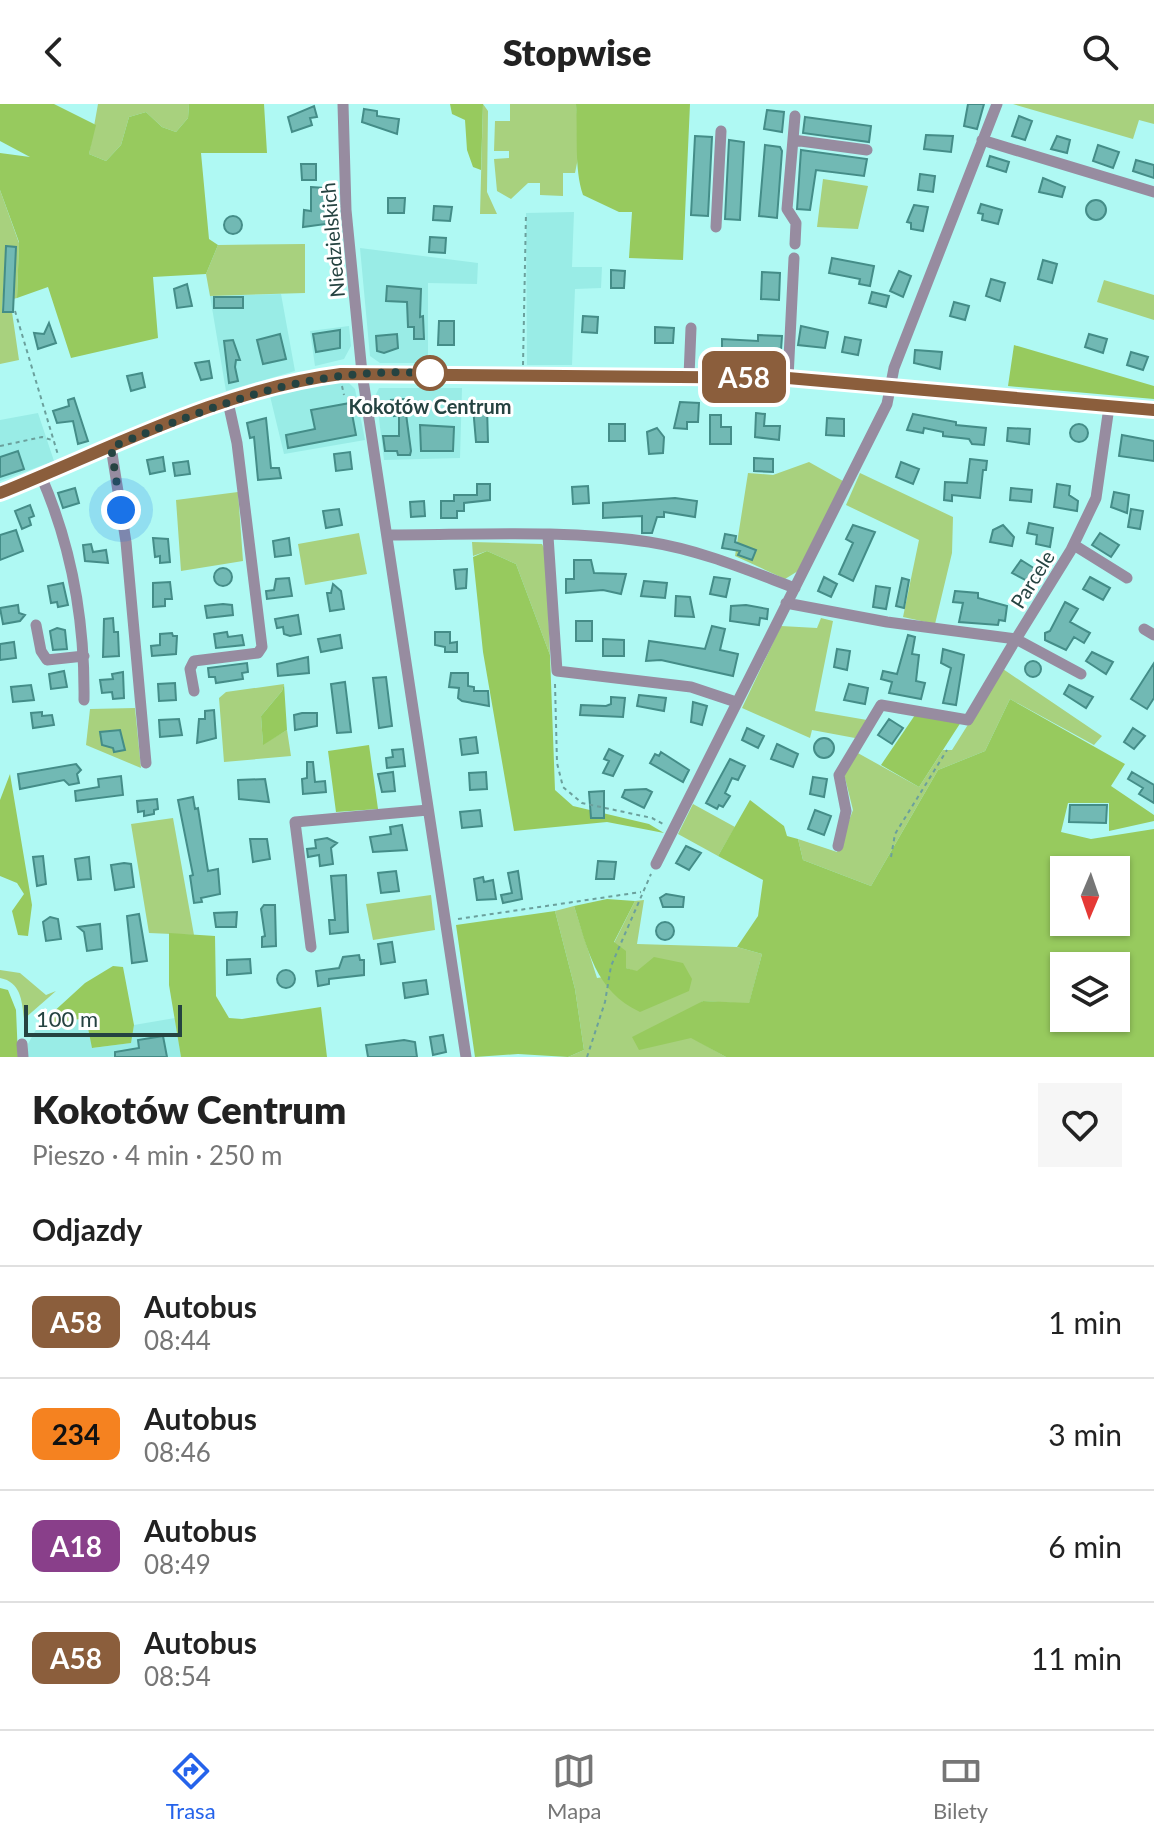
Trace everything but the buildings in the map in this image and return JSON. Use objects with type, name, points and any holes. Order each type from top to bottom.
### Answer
[{"type":"street","name":"Niedzielskich","points":[[343,104],[345,197],[362,373],[466,1057]]},
{"type":"street","points":[[656,864],[887,404],[890,385],[997,104]]},
{"type":"street","points":[[795,116],[787,209],[796,223],[795,244]]},
{"type":"street","points":[[716,227],[721,131]]},
{"type":"street","points":[[793,140],[867,150]]},
{"type":"street","points":[[982,140],[1154,192]]},
{"type":"street","points":[[788,378],[794,258]]},
{"type":"street","points":[[689,376],[691,328]]},
{"type":"street","points":[[0,493],[228,402],[304,379],[362,373],[788,378],[1154,410]]},
{"type":"street","points":[[194,691],[190,669],[194,661],[258,653],[262,647],[237,443],[228,402]]},
{"type":"street","name":"Parcele","points":[[786,603],[887,622],[1016,639],[1074,545],[1096,498],[1109,407]]},
{"type":"street","points":[[111,447],[126,542],[146,763]]},
{"type":"street","points":[[41,476],[66,543],[79,604],[84,700]]},
{"type":"street","points":[[387,535],[548,536],[648,542],[685,549],[795,588]]},
{"type":"street","points":[[548,536],[557,671],[676,684],[736,702]]},
{"type":"street","points":[[1074,545],[1127,578]]},
{"type":"street","points":[[36,625],[41,651],[47,660],[84,656]]},
{"type":"street","points":[[838,846],[846,811],[839,775],[881,705],[968,720],[1016,639],[1081,674]]},
{"type":"street","points":[[311,947],[295,822],[428,810]]},
{"type":"street","points":[[22,1044],[23,1057]]},
{"type":"path","points":[[523,374],[526,213]]},
{"type":"path","points":[[15,311],[63,467]]},
{"type":"path","points":[[342,381],[344,395]]},
{"type":"path","points":[[0,446],[42,437],[53,441]]},
{"type":"path","points":[[557,671],[557,763],[563,787],[582,803],[652,818],[669,833]]},
{"type":"path","points":[[891,857],[895,834],[947,750]]},
{"type":"path","points":[[587,1057],[605,1002],[611,966],[656,864]]},
{"type":"path","points":[[445,921],[598,896],[643,892]]},
{"type":"shaded area","points":[[574,212],[572,267],[602,267],[601,288],[575,289],[572,365],[527,365],[526,213]]},
{"type":"shaded area","points":[[360,248],[478,263],[477,284],[428,283],[428,363],[380,363],[370,356]]},
{"type":"shaded area","points":[[281,294],[295,371],[226,391],[210,296]]},
{"type":"shaded area","points":[[349,326],[351,346],[344,359],[315,366],[310,331]]},
{"type":"shaded area","points":[[338,382],[349,383],[355,389],[365,440],[284,454],[270,396]]},
{"type":"shaded area","points":[[379,388],[462,388],[460,458],[384,460],[376,394]]},
{"type":"shaded area","points":[[38,413],[54,461],[0,481],[0,420]]},
{"type":"shaded area","points":[[86,1018],[93,1048],[130,1043],[134,1025],[175,1018],[181,1057],[27,1057],[28,1044],[38,1026]]},
{"type":"green space","points":[[0,104],[54,104],[96,125],[89,154],[106,161],[121,145],[129,117],[146,112],[162,127],[176,132],[188,118],[189,104],[264,104],[267,153],[201,153],[209,239],[218,245],[206,274],[153,277],[158,338],[71,358],[48,287],[17,298],[19,242],[0,190],[0,153],[30,157],[0,141]]},
{"type":"green space","points":[[98,104],[189,104],[188,118],[176,132],[162,127],[146,112],[129,117],[121,145],[106,161],[89,154]]},
{"type":"green space","points":[[450,104],[483,104],[481,170],[473,167],[467,150],[465,120],[452,114]]},
{"type":"green space","points":[[483,104],[488,111],[487,192],[497,214],[480,214]]},
{"type":"green space","points":[[510,104],[576,104],[580,148],[575,173],[563,173],[563,196],[540,195],[540,183],[528,183],[511,199],[497,191],[494,159],[509,158],[509,151],[494,151],[495,121],[510,121]]},
{"type":"green space","points":[[576,104],[690,104],[683,260],[629,258],[632,212],[619,212],[583,195],[577,162]]},
{"type":"green space","points":[[1013,104],[1154,104],[1154,124],[1139,120],[1133,139]]},
{"type":"green space","points":[[823,179],[868,186],[858,229],[817,227]]},
{"type":"green space","points":[[0,190],[19,243],[17,298],[13,299],[6,248],[2,311],[12,312],[19,360],[0,364]]},
{"type":"green space","points":[[305,244],[305,293],[210,296],[206,274],[218,245]]},
{"type":"green space","points":[[1104,280],[1154,295],[1154,320],[1097,302]]},
{"type":"green space","points":[[1014,345],[1154,386],[1154,399],[1008,386]]},
{"type":"green space","points":[[809,462],[843,481],[798,571],[785,579],[735,556],[748,473],[773,475]]},
{"type":"green space","points":[[860,473],[953,517],[952,553],[935,624],[903,617],[919,540],[846,505]]},
{"type":"green space","points":[[238,492],[243,561],[181,571],[176,500]]},
{"type":"green space","points":[[359,533],[367,574],[305,585],[298,544]]},
{"type":"green space","points":[[472,542],[542,544],[546,552],[550,655],[516,564],[487,551],[473,556]]},
{"type":"green space","points":[[487,551],[516,564],[550,655],[555,790],[573,806],[649,824],[664,833],[607,822],[514,831],[483,652],[473,557]]},
{"type":"green space","points":[[821,618],[833,621],[815,711],[867,720],[855,738],[812,730],[810,738],[742,708],[781,626],[817,628]]},
{"type":"green space","points":[[1003,669],[1102,736],[1094,745],[1010,699],[985,751],[938,770],[871,886],[803,860],[798,839],[837,852],[853,810],[844,774],[856,752],[919,787],[943,750],[952,750]]},
{"type":"green space","points":[[284,684],[282,691],[261,716],[263,744],[287,730],[291,756],[224,762],[219,698],[226,692]]},
{"type":"green space","points":[[284,684],[287,730],[263,745],[261,716],[282,691]]},
{"type":"green space","points":[[1010,699],[1125,764],[1111,786],[1154,815],[1154,821],[1109,831],[1109,803],[1068,803],[1061,832],[1091,839],[1154,829],[1154,1057],[726,1057],[691,1038],[639,1050],[632,1037],[703,1001],[749,1003],[762,954],[737,947],[758,916],[763,880],[718,856],[750,800],[784,826],[787,836],[798,839],[803,860],[871,886],[938,770],[985,751]]},
{"type":"green space","points":[[135,708],[141,768],[86,745],[90,709]]},
{"type":"green space","points":[[915,715],[961,722],[919,787],[881,765]]},
{"type":"green space","points":[[369,745],[378,809],[336,812],[328,751]]},
{"type":"green space","points":[[10,774],[32,905],[28,936],[18,935],[12,911],[24,894],[17,883],[0,876],[0,800]]},
{"type":"green space","points":[[693,804],[735,827],[718,856],[678,834]]},
{"type":"green space","points":[[173,818],[194,935],[149,933],[131,824]]},
{"type":"green space","points":[[431,895],[435,930],[373,940],[366,904]]},
{"type":"green space","points":[[607,899],[635,901],[614,942],[626,951],[626,968],[637,971],[654,957],[683,963],[692,979],[689,991],[640,1012],[613,993],[595,968],[574,906]]},
{"type":"green space","points":[[644,900],[637,944],[737,947],[762,954],[749,1004],[703,1001],[640,1049],[691,1037],[726,1057],[568,1057],[584,1050],[575,989],[555,911],[574,906],[597,978],[637,972],[626,968],[614,943],[635,901]]},
{"type":"green space","points":[[555,911],[575,989],[584,1050],[568,1057],[518,1054],[475,1057],[456,925]]},
{"type":"green space","points":[[169,933],[215,936],[216,996],[229,1018],[242,1019],[321,1007],[327,1057],[181,1057],[169,985]]},
{"type":"green space","points":[[113,966],[123,967],[134,1025],[131,1043],[92,1048],[86,1018],[38,1026],[85,983]]},
{"type":"green space","points":[[0,970],[20,973],[46,995],[56,991],[24,1019],[19,993],[7,980],[0,978]]},
{"type":"green space","points":[[0,988],[8,990],[16,1010],[18,1057],[0,1057]]},
{"type":"bus line","name":"A58","points":[[0,493],[228,402],[304,379],[341,374],[788,378],[1154,410]]},
{"type":"place","name":"Kokotów Centrum","points":[[430,373]]},
{"type":"route","points":[[121,510],[111,447],[228,402],[304,379],[341,374],[430,373]]}]
